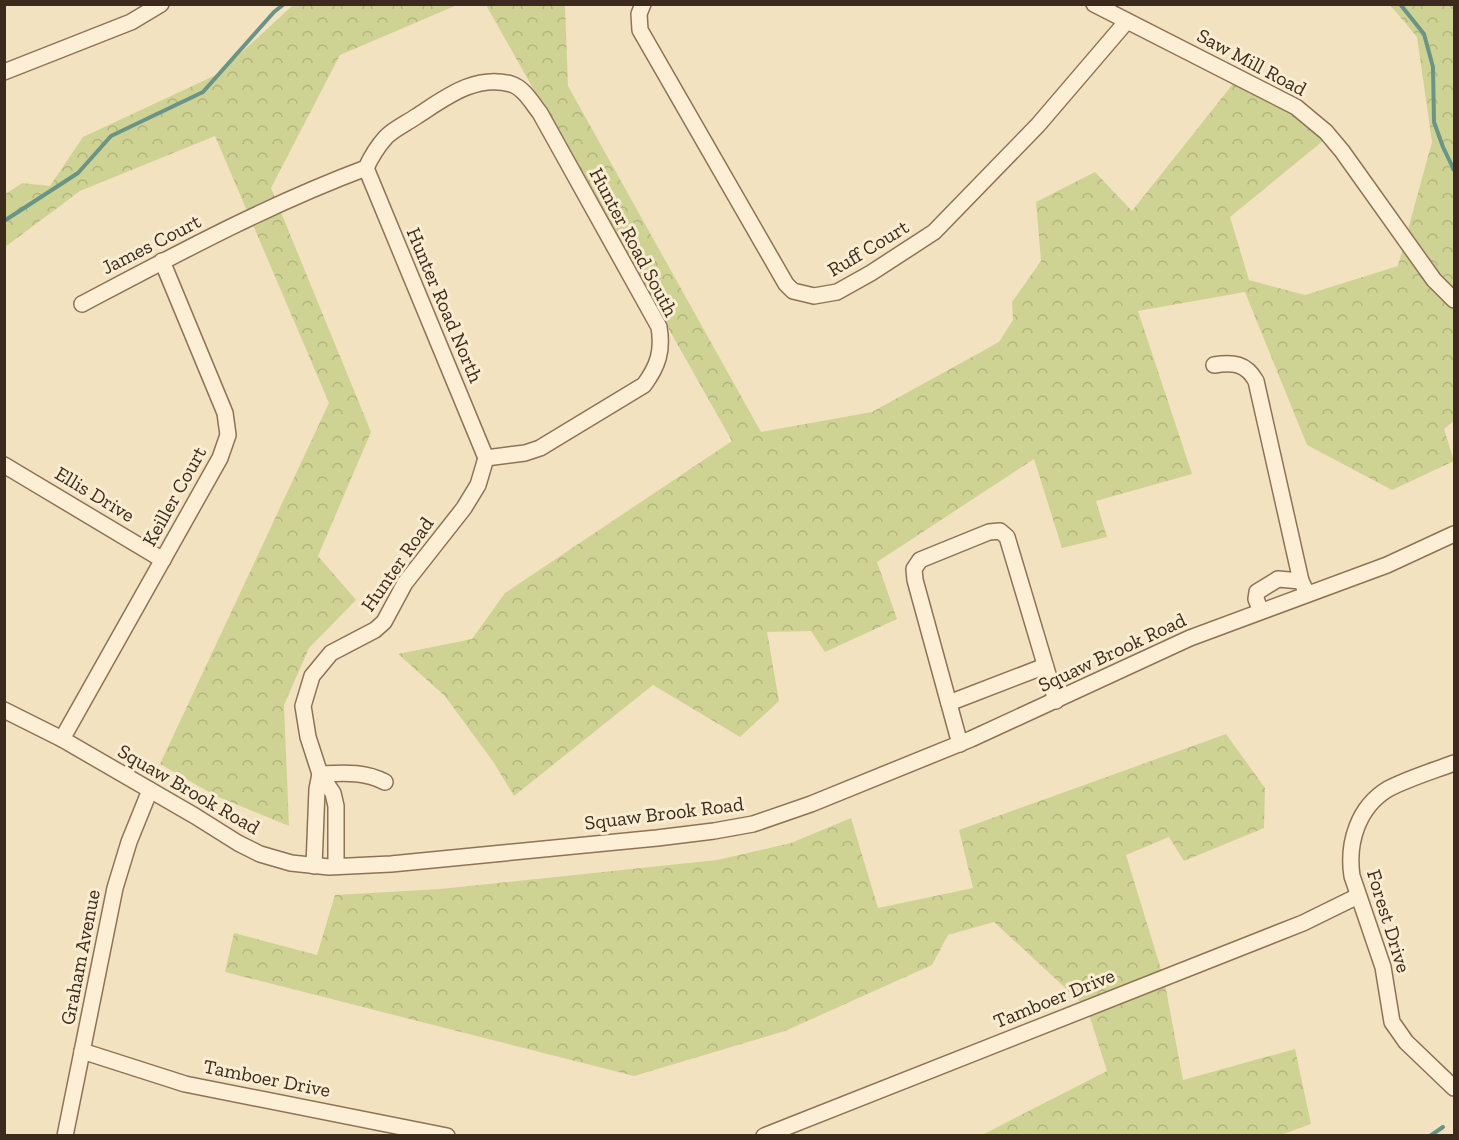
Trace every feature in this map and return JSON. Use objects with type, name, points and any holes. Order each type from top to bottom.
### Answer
[{"type":"street","points":[[4,72],[131,22],[161,4]]},
{"type":"street","name":"Ruff Court","points":[[643,4],[639,14],[640,30],[786,284],[793,291],[814,296],[837,292],[934,232],[1038,125],[1127,21]]},
{"type":"street","name":"Saw Mill Road","points":[[1094,4],[1270,92],[1310,117],[1342,151],[1434,280],[1455,300]]},
{"type":"street","name":"Hunter Road South","points":[[366,168],[373,154],[387,136],[461,88],[493,82],[512,85],[524,93],[540,113],[659,327],[662,344],[654,372],[644,385],[540,448],[525,453],[486,458]]},
{"type":"street","name":"James Court","points":[[82,304],[239,223],[319,186],[366,168]]},
{"type":"street","name":"Hunter Road North","points":[[366,168],[486,458]]},
{"type":"street","name":"Keiller Court","points":[[62,739],[220,458],[228,435],[228,424],[221,402],[162,261]]},
{"type":"street","points":[[1214,365],[1227,363],[1242,365],[1250,371],[1256,381],[1304,587]]},
{"type":"street","name":"Hunter Road","points":[[336,866],[336,806],[333,794],[320,774],[308,737],[303,706],[312,676],[331,653],[375,630],[384,622],[405,583],[464,508],[478,485],[486,458]]},
{"type":"street","name":"Ellis Drive","points":[[4,465],[163,560]]},
{"type":"street","points":[[960,744],[914,569],[920,560],[989,532],[1000,531],[1007,537],[1056,701]]},
{"type":"street","name":"Squaw Brook Road","points":[[4,710],[62,739],[238,843],[260,854],[291,863],[336,866],[484,856],[657,838],[743,826],[811,804],[960,744],[1190,638],[1261,611],[1304,587],[1387,565],[1455,534]]},
{"type":"street","points":[[1261,611],[1256,598],[1261,588],[1278,579],[1304,587]]},
{"type":"street","points":[[949,703],[1045,666]]},
{"type":"street","name":"Forest Drive","points":[[1455,763],[1387,790],[1366,810],[1353,836],[1350,850],[1352,876],[1383,967],[1392,1022],[1406,1042],[1455,1088]]},
{"type":"street","points":[[320,774],[358,772],[372,775],[385,782]]},
{"type":"street","name":"Hunter Road","points":[[314,866],[317,789],[320,774]]},
{"type":"street","name":"Graham Avenue","points":[[65,1136],[115,888],[129,842],[150,790]]},
{"type":"street","name":"Tamboer Drive","points":[[764,1136],[1303,923],[1358,896]]},
{"type":"street","name":"Tamboer Drive","points":[[82,1051],[185,1084],[447,1136]]},
{"type":"green space","points":[[293,5],[457,5],[340,55],[271,188],[371,432],[318,556],[356,600],[309,648],[284,705],[289,826],[216,796],[160,764],[329,403],[215,136],[80,191],[5,247],[4,195],[22,183],[50,186],[83,137],[218,74]]},
{"type":"green space","points":[[486,5],[565,5],[568,86],[761,432],[872,412],[999,342],[1013,320],[1012,302],[1041,261],[1036,202],[1095,172],[1132,211],[1240,75],[1329,136],[1230,217],[1249,280],[1305,295],[1398,266],[1432,142],[1417,37],[1390,5],[1454,5],[1454,421],[1444,429],[1454,461],[1392,490],[1307,445],[1245,292],[1138,311],[1192,474],[1096,501],[1107,537],[1062,548],[1034,459],[877,562],[897,619],[825,652],[811,631],[767,632],[779,701],[740,737],[653,685],[514,796],[494,763],[445,696],[398,654],[472,639],[505,593],[732,441]]},
{"type":"green space","points":[[1226,734],[1265,788],[1264,828],[1184,861],[1169,837],[1126,855],[1164,979],[1183,1080],[1295,1049],[1311,1124],[1278,1136],[982,1135],[1107,1071],[1087,1008],[994,922],[948,935],[932,965],[785,1031],[634,1076],[225,972],[234,933],[317,955],[335,895],[440,889],[717,860],[791,843],[851,818],[878,908],[973,888],[959,830]]},
{"type":"waterway","points":[[4,221],[78,173],[111,136],[203,92],[274,12],[284,4]]},
{"type":"waterway","points":[[1400,4],[1424,34],[1433,67],[1434,122],[1454,170]]},
{"type":"waterway","points":[[1430,1136],[1443,1127]]}]
